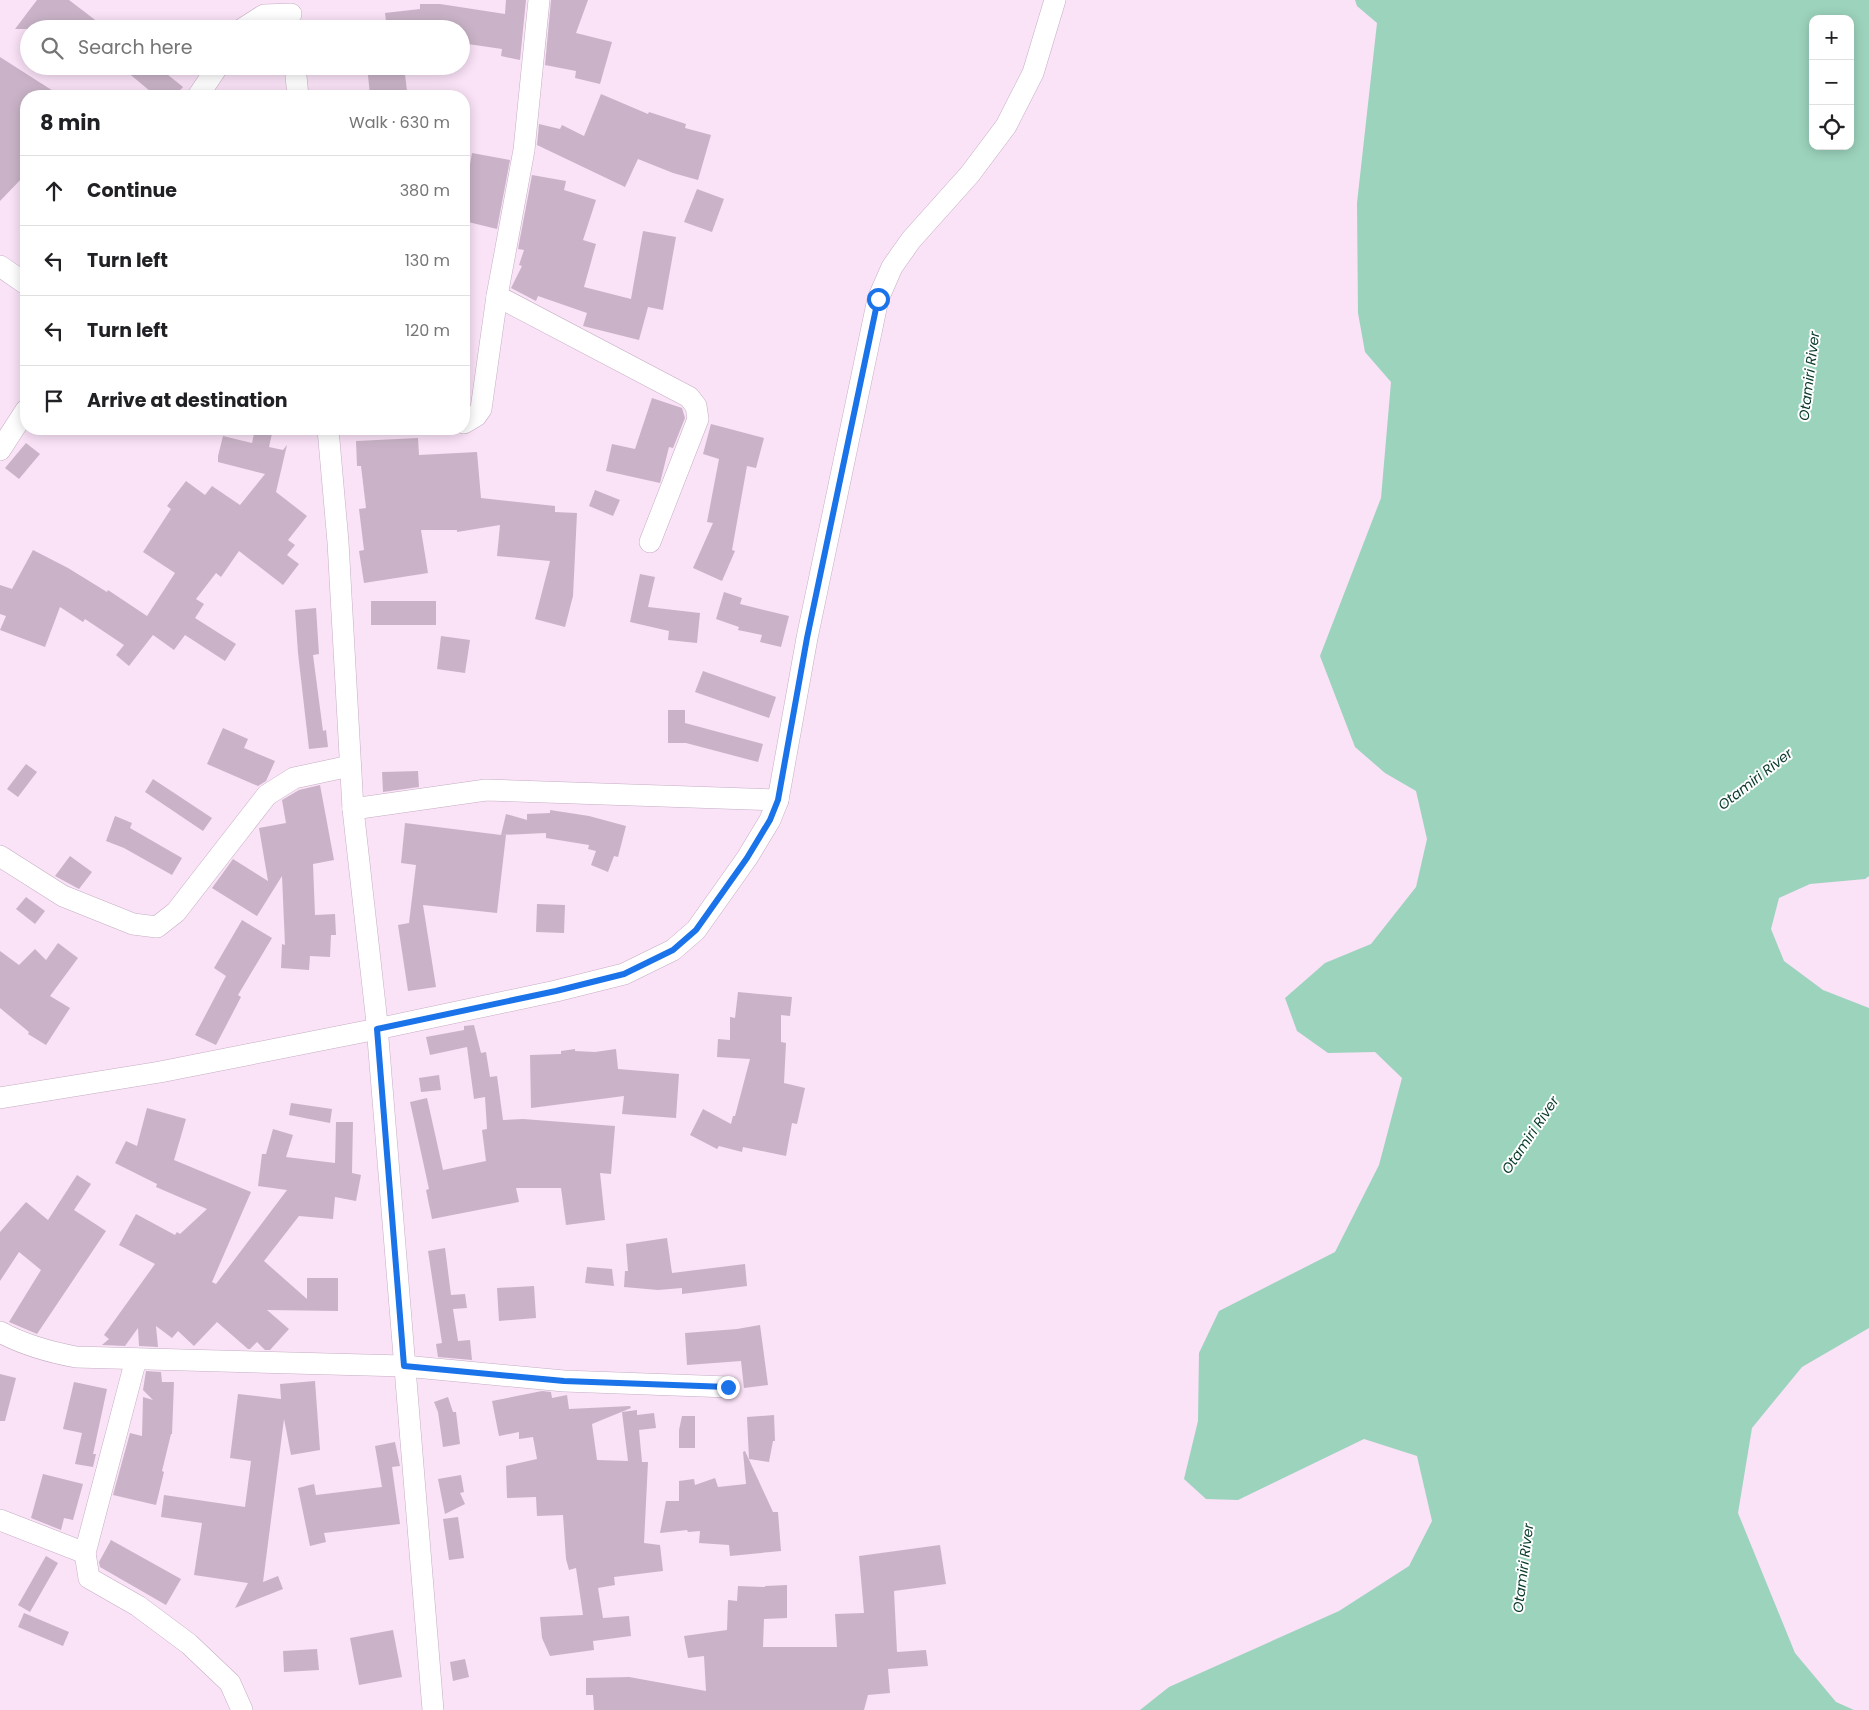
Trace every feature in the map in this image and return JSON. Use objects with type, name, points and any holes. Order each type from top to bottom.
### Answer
[{"type":"street","points":[[470,420],[476,416],[481,409],[498,296],[524,150],[539,0]]},
{"type":"street","points":[[0,1098],[160,1072],[556,991],[624,974],[673,950],[696,930],[747,858],[770,820],[778,800],[807,638],[878,299],[892,268],[911,240],[970,174],[1006,126],[1034,73],[1055,0]]},
{"type":"street","points":[[256,20],[264,15],[291,14]]},
{"type":"street","points":[[202,90],[212,75]]},
{"type":"street","points":[[296,75],[297,90]]},
{"type":"street","points":[[0,266],[20,280]]},
{"type":"street","points":[[498,296],[689,397],[696,406],[698,419],[650,542]]},
{"type":"street","points":[[0,450],[20,419]]},
{"type":"street","points":[[329,435],[338,542],[353,809],[377,1029],[433,1710]]},
{"type":"street","points":[[0,856],[63,896],[132,924],[157,927],[176,912],[267,795],[294,778],[350,766]]},
{"type":"street","points":[[353,809],[486,790],[778,800]]},
{"type":"street","points":[[0,1332],[44,1351],[76,1357],[404,1366],[564,1381],[728,1387]]},
{"type":"street","points":[[136,1359],[85,1553],[89,1578],[138,1606],[188,1644],[230,1683],[242,1710]]},
{"type":"street","points":[[0,1520],[85,1553]]},
{"type":"water","name":"Otamiri River","points":[[1355,0],[1869,0],[1869,876],[1865,879],[1810,884],[1779,898],[1771,929],[1784,961],[1823,990],[1869,1008],[1869,1328],[1802,1367],[1752,1428],[1738,1513],[1795,1653],[1836,1702],[1854,1710],[1140,1710],[1169,1687],[1339,1611],[1409,1566],[1432,1521],[1417,1456],[1364,1439],[1238,1500],[1206,1499],[1184,1479],[1198,1421],[1199,1353],[1219,1311],[1335,1252],[1379,1165],[1402,1078],[1375,1052],[1328,1053],[1297,1031],[1285,998],[1325,963],[1371,944],[1416,887],[1427,839],[1416,791],[1385,773],[1355,747],[1320,656],[1381,498],[1391,382],[1365,352],[1358,313],[1357,203],[1377,23],[1357,6]]},
{"type":"building","points":[[37,0],[69,0],[95,20],[22,20]]},
{"type":"building","points":[[506,0],[526,0],[520,60],[501,56],[502,49],[470,44],[470,20],[386,20],[385,13],[420,9],[420,4],[440,4],[505,14]]},
{"type":"building","points":[[551,0],[588,0],[576,33],[612,42],[600,84],[575,78],[576,71],[545,65]]},
{"type":"building","points":[[20,22],[20,29],[15,29]]},
{"type":"building","points":[[0,57],[20,70],[20,75],[28,75],[52,90],[20,90],[20,180],[0,201]]},
{"type":"building","points":[[131,75],[168,75],[183,87],[180,90],[149,90]]},
{"type":"building","points":[[368,75],[405,75],[407,90],[369,90]]},
{"type":"building","points":[[601,94],[648,114],[649,112],[686,124],[685,128],[711,135],[698,180],[673,173],[638,159],[625,187],[537,145],[539,124],[560,129],[562,125],[584,136]]},
{"type":"building","points":[[472,153],[510,160],[497,229],[470,222],[470,164]]},
{"type":"building","points":[[532,175],[566,181],[564,190],[596,200],[583,240],[596,244],[584,287],[631,299],[643,231],[676,237],[663,310],[648,307],[639,340],[583,326],[587,313],[538,296],[536,301],[511,288],[522,266],[519,265],[524,250],[518,249]]},
{"type":"building","points":[[697,189],[724,199],[712,232],[684,222]]},
{"type":"building","points":[[652,398],[682,408],[685,418],[673,448],[669,447],[660,483],[606,471],[612,444],[635,449]]},
{"type":"building","points":[[711,424],[764,438],[756,468],[747,466],[732,550],[735,551],[722,581],[693,568],[713,523],[707,522],[719,459],[703,454]]},
{"type":"building","points":[[254,435],[272,435],[269,447],[283,450],[287,445],[276,492],[307,516],[288,540],[295,545],[287,555],[299,564],[283,585],[239,551],[221,577],[216,573],[196,599],[204,604],[195,618],[236,644],[225,661],[185,635],[174,650],[153,635],[129,666],[116,655],[124,645],[85,619],[83,622],[60,607],[45,647],[0,630],[6,616],[0,614],[0,585],[12,589],[33,550],[68,568],[107,592],[108,590],[147,616],[175,573],[143,552],[171,509],[167,506],[186,481],[205,495],[212,486],[240,505],[265,474],[218,462],[218,456],[223,436],[252,443]]},
{"type":"building","points":[[418,438],[419,455],[477,452],[481,498],[555,506],[555,512],[577,513],[573,596],[565,627],[535,619],[550,561],[497,556],[500,525],[457,532],[457,530],[421,530],[428,573],[364,583],[359,551],[364,550],[359,509],[366,508],[361,466],[357,466],[356,441]]},
{"type":"building","points":[[26,443],[40,454],[19,479],[5,468]]},
{"type":"building","points":[[595,490],[620,500],[613,516],[589,506]]},
{"type":"building","points":[[640,574],[655,577],[648,607],[700,613],[697,643],[668,640],[669,631],[630,622]]},
{"type":"building","points":[[724,592],[742,598],[740,604],[789,616],[781,647],[760,642],[762,635],[738,630],[739,627],[716,619]]},
{"type":"building","points":[[371,601],[436,601],[436,625],[371,625]]},
{"type":"building","points":[[316,608],[319,654],[313,655],[323,731],[326,730],[328,747],[309,749],[295,610]]},
{"type":"building","points":[[441,636],[470,640],[465,673],[437,669]]},
{"type":"building","points":[[703,671],[776,697],[769,718],[695,692]]},
{"type":"building","points":[[668,710],[685,710],[685,723],[763,744],[758,762],[686,743],[668,743]]},
{"type":"building","points":[[223,728],[248,739],[244,748],[275,761],[266,781],[258,786],[207,764]]},
{"type":"building","points":[[26,764],[37,772],[18,797],[7,789]]},
{"type":"building","points":[[418,771],[419,787],[383,792],[382,772]]},
{"type":"building","points":[[153,779],[212,818],[203,831],[145,792]]},
{"type":"building","points":[[320,785],[334,860],[313,864],[315,915],[335,914],[336,935],[331,935],[330,957],[310,956],[309,970],[281,968],[282,944],[285,945],[282,876],[257,916],[212,888],[233,859],[268,881],[259,828],[286,823],[282,800],[299,790]]},
{"type":"building","points":[[550,810],[589,816],[626,826],[618,857],[614,856],[608,872],[591,865],[596,851],[588,849],[589,845],[546,838],[546,833],[501,835],[506,814],[527,820],[527,814],[550,813]]},
{"type":"building","points":[[115,816],[132,823],[130,828],[182,858],[172,875],[124,848],[106,841]]},
{"type":"building","points":[[405,823],[506,835],[497,913],[423,905],[436,987],[408,991],[398,925],[409,923],[416,865],[401,863]]},
{"type":"building","points":[[70,856],[92,872],[79,889],[55,876]]},
{"type":"building","points":[[26,897],[45,911],[35,924],[16,909]]},
{"type":"building","points":[[537,904],[565,905],[564,933],[536,932]]},
{"type":"building","points":[[242,920],[272,938],[238,995],[241,997],[216,1045],[195,1035],[226,976],[214,968]]},
{"type":"building","points":[[58,943],[78,958],[50,996],[70,1008],[46,1045],[28,1034],[29,1032],[0,1008],[0,951],[19,965],[35,949],[46,960]]},
{"type":"building","points":[[738,992],[792,997],[790,1016],[781,1015],[781,1042],[786,1043],[784,1083],[805,1088],[797,1124],[792,1123],[786,1156],[743,1147],[742,1152],[719,1146],[717,1149],[690,1135],[703,1109],[731,1124],[733,1116],[735,1116],[750,1059],[717,1057],[718,1039],[730,1040],[730,1017],[735,1018]]},
{"type":"building","points":[[474,1025],[481,1053],[486,1052],[490,1077],[497,1076],[503,1120],[523,1119],[615,1126],[611,1174],[600,1173],[605,1220],[566,1225],[561,1188],[516,1188],[519,1202],[432,1219],[426,1190],[429,1189],[410,1102],[427,1098],[443,1170],[486,1161],[482,1130],[487,1129],[485,1097],[474,1099],[467,1047],[430,1055],[426,1037],[464,1030],[464,1026]]},
{"type":"building","points":[[575,1049],[575,1051],[595,1052],[616,1049],[618,1069],[679,1074],[676,1118],[622,1114],[624,1096],[531,1108],[530,1055],[561,1054],[561,1051]]},
{"type":"building","points":[[439,1075],[441,1090],[421,1092],[419,1078]]},
{"type":"building","points":[[291,1103],[332,1109],[330,1123],[289,1115]]},
{"type":"building","points":[[147,1108],[186,1119],[174,1160],[251,1192],[212,1282],[216,1284],[287,1190],[258,1186],[262,1154],[266,1154],[273,1129],[293,1135],[286,1157],[335,1163],[336,1122],[353,1122],[352,1173],[361,1175],[356,1201],[335,1197],[333,1219],[299,1216],[264,1261],[307,1299],[307,1278],[338,1278],[338,1311],[267,1310],[289,1329],[270,1350],[265,1350],[257,1342],[248,1349],[217,1322],[194,1346],[178,1331],[172,1338],[156,1326],[158,1347],[139,1346],[138,1328],[125,1346],[102,1345],[109,1339],[104,1335],[155,1264],[119,1245],[136,1214],[175,1235],[177,1232],[180,1234],[207,1209],[156,1187],[157,1184],[115,1163],[126,1141],[137,1146]]},
{"type":"building","points":[[77,1175],[91,1184],[74,1210],[106,1231],[37,1334],[9,1322],[41,1270],[19,1252],[0,1281],[0,1232],[26,1202],[48,1220]]},
{"type":"building","points":[[667,1238],[672,1273],[745,1264],[747,1286],[682,1294],[682,1288],[658,1290],[624,1287],[625,1271],[628,1271],[626,1244]]},
{"type":"building","points":[[445,1248],[451,1295],[465,1294],[467,1308],[453,1309],[458,1341],[470,1340],[472,1360],[438,1357],[436,1344],[442,1343],[428,1251]]},
{"type":"building","points":[[587,1267],[612,1269],[614,1286],[585,1283]]},
{"type":"building","points":[[534,1286],[536,1318],[499,1321],[497,1288]]},
{"type":"building","points":[[760,1325],[768,1385],[744,1388],[741,1361],[687,1365],[685,1333],[737,1329]]},
{"type":"building","points":[[146,1371],[161,1372],[162,1382],[174,1382],[172,1434],[162,1471],[164,1472],[156,1505],[113,1495],[130,1433],[142,1436],[143,1397],[153,1400],[143,1390]]},
{"type":"building","points":[[0,1374],[16,1378],[5,1421],[0,1421]]},
{"type":"building","points":[[315,1381],[320,1450],[291,1455],[284,1419],[263,1582],[278,1576],[283,1589],[235,1608],[248,1583],[194,1575],[202,1523],[161,1517],[164,1495],[245,1507],[251,1461],[230,1458],[238,1394],[281,1399],[280,1384]]},
{"type":"building","points":[[74,1382],[107,1389],[93,1454],[96,1454],[93,1467],[75,1464],[82,1433],[63,1429]]},
{"type":"building","points":[[542,1391],[551,1392],[552,1398],[567,1395],[569,1409],[630,1406],[631,1408],[592,1424],[597,1460],[628,1461],[622,1412],[637,1410],[637,1415],[654,1413],[656,1428],[639,1430],[642,1462],[648,1462],[644,1543],[660,1545],[663,1571],[614,1577],[615,1585],[598,1588],[603,1618],[629,1616],[631,1636],[593,1641],[594,1650],[550,1656],[542,1638],[540,1617],[583,1615],[576,1568],[569,1570],[566,1559],[563,1515],[537,1516],[536,1497],[507,1498],[506,1466],[537,1459],[533,1437],[519,1439],[519,1432],[499,1436],[492,1401]]},
{"type":"building","points":[[448,1397],[453,1412],[456,1412],[460,1444],[443,1447],[438,1412],[434,1402]]},
{"type":"building","points":[[774,1415],[775,1441],[773,1441],[769,1462],[749,1459],[747,1417]]},
{"type":"building","points":[[682,1416],[695,1416],[695,1448],[679,1448],[679,1430]]},
{"type":"building","points":[[395,1442],[400,1466],[392,1467],[400,1524],[324,1533],[326,1542],[310,1546],[298,1488],[314,1484],[316,1495],[382,1487],[375,1446]]},
{"type":"building","points":[[745,1451],[773,1512],[778,1512],[781,1551],[730,1556],[729,1545],[699,1543],[700,1531],[688,1532],[687,1530],[660,1533],[666,1501],[679,1501],[679,1481],[694,1479],[695,1485],[715,1478],[718,1487],[746,1484],[743,1452]]},
{"type":"building","points":[[43,1474],[83,1484],[73,1520],[64,1518],[61,1530],[31,1518]]},
{"type":"building","points":[[461,1475],[464,1492],[460,1493],[465,1504],[445,1514],[438,1479]]},
{"type":"building","points":[[458,1517],[464,1558],[449,1560],[443,1519]]},
{"type":"building","points":[[111,1540],[181,1579],[166,1605],[100,1567],[99,1562]]},
{"type":"building","points":[[940,1545],[946,1584],[894,1591],[897,1652],[926,1650],[928,1666],[888,1669],[890,1693],[868,1695],[864,1710],[594,1710],[593,1695],[586,1695],[586,1678],[629,1677],[706,1691],[704,1656],[688,1658],[684,1636],[727,1630],[728,1600],[737,1601],[738,1586],[765,1587],[787,1585],[787,1618],[764,1619],[763,1647],[837,1647],[835,1614],[864,1613],[859,1556]]},
{"type":"building","points":[[46,1556],[58,1563],[30,1612],[18,1605]]},
{"type":"building","points":[[24,1613],[69,1632],[63,1646],[18,1627]]},
{"type":"building","points":[[393,1630],[402,1677],[359,1685],[350,1638]]},
{"type":"building","points":[[317,1649],[319,1670],[284,1672],[283,1651]]},
{"type":"building","points":[[465,1659],[469,1677],[453,1681],[450,1662]]},
{"type":"route","points":[[728,1387],[564,1381],[404,1366],[377,1029],[556,991],[624,974],[673,950],[696,930],[747,858],[770,820],[778,800],[807,638],[878,299]]}]
